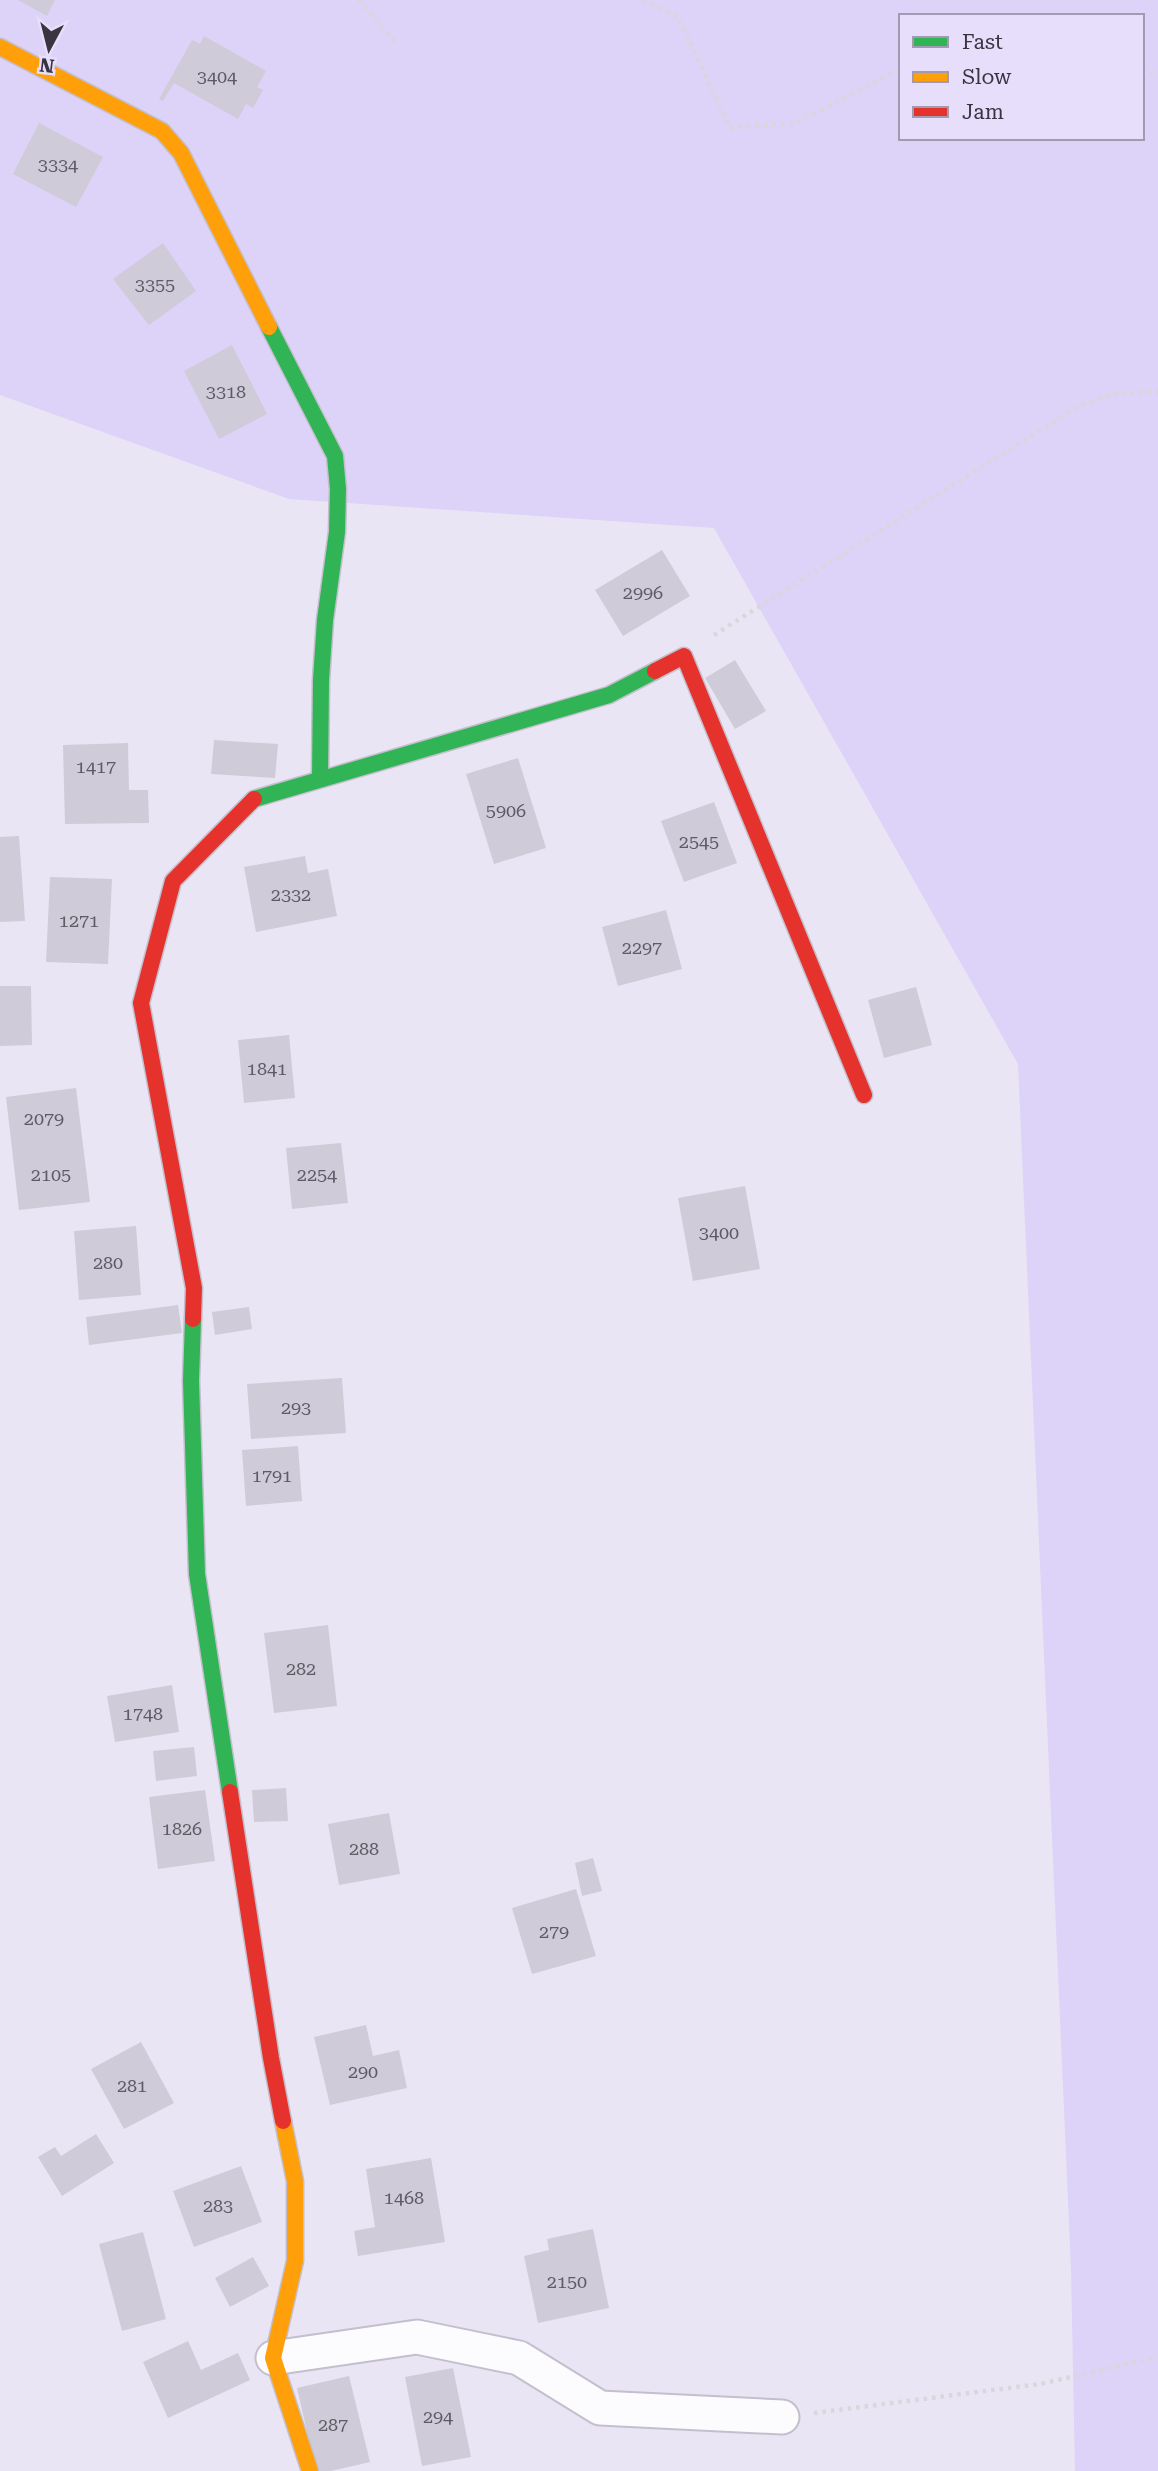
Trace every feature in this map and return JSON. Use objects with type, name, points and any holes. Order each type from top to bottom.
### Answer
[{"type":"street","points":[[0,47],[162,131],[181,153],[335,456],[338,489],[337,532],[325,620],[320,778]]},
{"type":"street","points":[[310,2471],[273,2358],[295,2261],[295,2181],[271,2058],[197,1574],[191,1381],[194,1288],[141,1003],[173,881],[253,799],[609,695],[684,656],[864,1095]]},
{"type":"street","points":[[273,2358],[417,2337],[519,2358],[600,2408],[782,2417]]},
{"type":"path","points":[[359,0],[396,43]]},
{"type":"path","points":[[643,0],[678,17],[730,128],[795,123],[899,70]]},
{"type":"path","points":[[684,656],[749,611],[871,538],[1077,407],[1115,393],[1158,392]]},
{"type":"path","points":[[782,2417],[1040,2384],[1158,2357]]},
{"type":"shaded area","points":[[0,0],[1158,0],[1158,2471],[1075,2471],[1071,2269],[1018,1064],[714,528],[289,499],[0,395]]},
{"type":"building","points":[[18,0],[55,0],[47,16]]},
{"type":"building","points":[[204,36],[266,71],[257,87],[263,90],[253,108],[246,104],[238,119],[174,83],[163,101],[159,99],[192,40],[200,44]]},
{"type":"building","points":[[39,123],[103,157],[76,207],[13,174]]},
{"type":"building","points":[[163,243],[196,291],[149,325],[113,279]]},
{"type":"building","points":[[232,345],[267,414],[219,439],[184,371]]},
{"type":"building","points":[[662,550],[690,596],[623,636],[595,590]]},
{"type":"building","points":[[735,660],[766,711],[735,729],[705,678]]},
{"type":"building","points":[[214,740],[278,744],[275,778],[211,774]]},
{"type":"building","points":[[128,743],[129,790],[148,790],[149,823],[65,824],[63,745]]},
{"type":"building","points":[[518,758],[546,848],[494,864],[466,774]]},
{"type":"building","points":[[714,802],[737,863],[684,882],[661,821]]},
{"type":"building","points":[[19,836],[25,921],[0,922],[0,837]]},
{"type":"building","points":[[305,856],[308,873],[328,869],[337,916],[256,932],[244,867]]},
{"type":"building","points":[[50,877],[112,879],[108,964],[46,962]]},
{"type":"building","points":[[666,910],[682,969],[618,986],[602,927]]},
{"type":"building","points":[[0,986],[31,986],[32,1045],[0,1046]]},
{"type":"building","points":[[916,987],[932,1045],[884,1058],[868,1000]]},
{"type":"building","points":[[289,1035],[295,1098],[244,1103],[238,1040]]},
{"type":"building","points":[[76,1088],[90,1202],[19,1210],[6,1097]]},
{"type":"building","points":[[341,1143],[348,1203],[292,1209],[286,1148]]},
{"type":"building","points":[[745,1186],[760,1269],[693,1281],[678,1198]]},
{"type":"building","points":[[136,1226],[141,1295],[79,1300],[74,1231]]},
{"type":"building","points":[[178,1305],[182,1333],[89,1345],[86,1317]]},
{"type":"building","points":[[249,1307],[252,1329],[215,1335],[212,1312]]},
{"type":"building","points":[[342,1378],[346,1433],[251,1439],[247,1384]]},
{"type":"building","points":[[298,1446],[302,1501],[246,1506],[242,1450]]},
{"type":"building","points":[[328,1625],[337,1706],[274,1713],[264,1633]]},
{"type":"building","points":[[172,1685],[179,1732],[115,1742],[107,1696]]},
{"type":"building","points":[[194,1747],[197,1776],[156,1781],[153,1751]]},
{"type":"building","points":[[286,1788],[288,1821],[254,1822],[252,1790]]},
{"type":"building","points":[[205,1790],[215,1861],[158,1869],[149,1797]]},
{"type":"building","points":[[389,1813],[400,1874],[339,1885],[328,1824]]},
{"type":"building","points":[[593,1858],[602,1891],[582,1896],[575,1863]]},
{"type":"building","points":[[576,1889],[596,1956],[532,1974],[512,1908]]},
{"type":"building","points":[[366,2025],[373,2056],[399,2050],[407,2088],[330,2105],[314,2037]]},
{"type":"building","points":[[141,2042],[174,2103],[124,2129],[91,2069]]},
{"type":"building","points":[[96,2134],[114,2163],[62,2196],[38,2157],[55,2147],[61,2156]]},
{"type":"building","points":[[431,2158],[445,2242],[358,2256],[354,2231],[375,2227],[366,2169]]},
{"type":"building","points":[[241,2166],[262,2222],[194,2247],[173,2191]]},
{"type":"building","points":[[593,2229],[609,2308],[538,2323],[524,2256],[549,2250],[547,2239]]},
{"type":"building","points":[[143,2232],[166,2319],[122,2331],[99,2244]]},
{"type":"building","points":[[253,2257],[269,2286],[230,2307],[215,2278]]},
{"type":"building","points":[[188,2341],[201,2370],[238,2353],[250,2380],[168,2418],[143,2362]]},
{"type":"building","points":[[453,2368],[471,2457],[422,2466],[405,2377]]},
{"type":"building","points":[[349,2376],[370,2462],[331,2471],[316,2471],[297,2388]]},
{"type":"traffic: fast","points":[[269,327],[335,456],[338,489],[337,532],[325,620],[321,680],[320,778]]},
{"type":"traffic: fast","points":[[254,799],[609,695],[655,671]]},
{"type":"traffic: fast","points":[[193,1319],[191,1381],[197,1574],[230,1792]]},
{"type":"traffic: slow","points":[[0,47],[162,131],[181,153],[269,327]]},
{"type":"traffic: slow","points":[[283,2121],[295,2181],[295,2261],[273,2358],[310,2471]]},
{"type":"traffic: jam","points":[[655,671],[684,656],[864,1095]]},
{"type":"traffic: jam","points":[[193,1319],[194,1288],[141,1003],[173,881],[254,799]]},
{"type":"traffic: jam","points":[[230,1792],[283,2121]]}]
